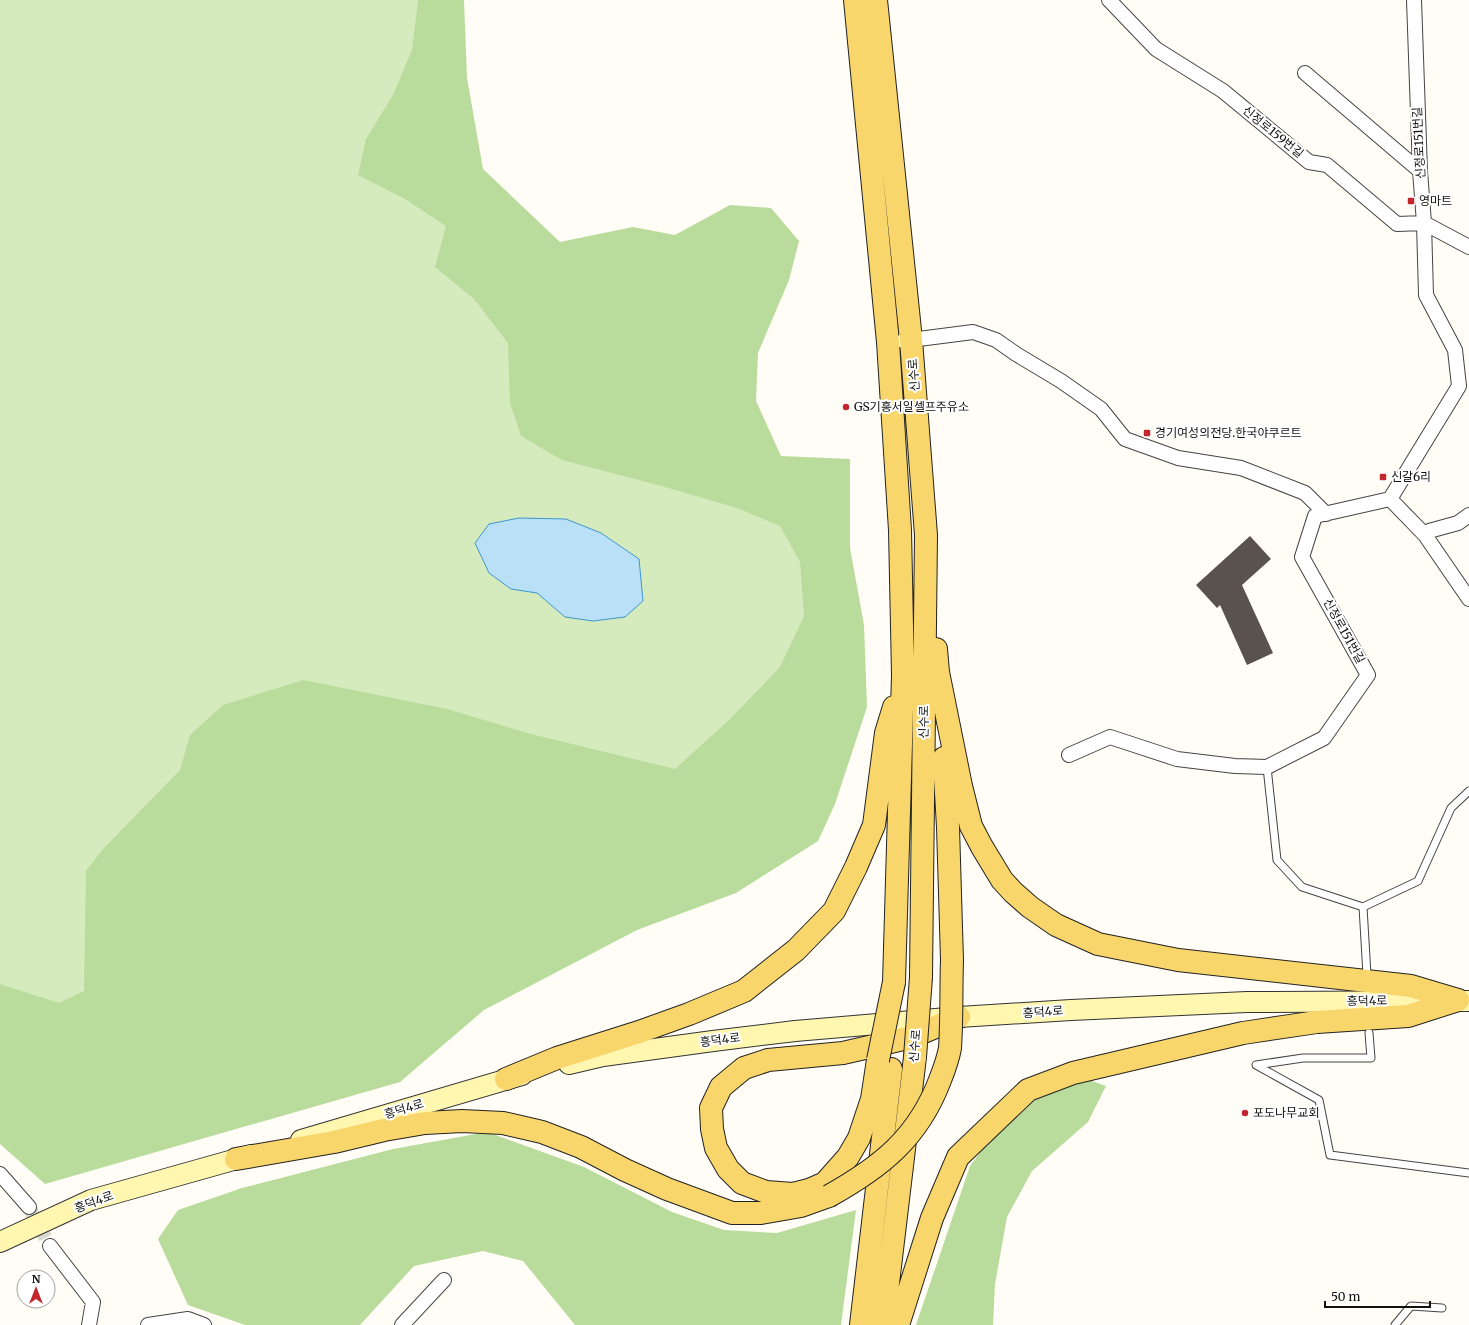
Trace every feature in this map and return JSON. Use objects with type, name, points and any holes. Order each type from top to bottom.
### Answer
[{"type":"main road","points":[[855,0],[877,122]]},
{"type":"main road","points":[[876,0],[877,122]]},
{"type":"main road","name":"신수로","points":[[877,122],[911,340],[926,536],[921,977],[914,1057],[883,1325]]},
{"type":"main road","name":"신수로","points":[[861,1325],[885,1059],[894,982],[903,675],[900,530],[888,342],[877,122]]},
{"type":"main road","points":[[236,1159],[334,1142],[384,1130],[425,1123],[462,1121],[503,1123],[542,1132],[581,1147],[625,1170],[667,1189],[732,1213],[761,1213],[801,1206],[829,1196],[859,1180],[895,1150],[908,1137],[923,1116],[936,1090],[950,1050],[952,960],[948,827],[938,672],[926,536]]},
{"type":"main road","points":[[938,672],[966,807],[975,833],[1002,880],[1030,907],[1056,924],[1098,944],[1178,960],[1411,986],[1464,1000]]},
{"type":"main road","points":[[506,1078],[558,1058],[689,1014],[744,991],[796,950],[834,911],[856,867],[874,825],[886,733],[903,675]]},
{"type":"main road","points":[[898,1325],[932,1218],[958,1157],[1028,1090],[1073,1073],[1242,1033],[1317,1022],[1408,1016],[1464,1000]]},
{"type":"main road","points":[[885,1059],[859,1138],[848,1157],[825,1183],[809,1190],[793,1194],[766,1192],[742,1183],[728,1169],[716,1148],[712,1129],[711,1108],[721,1087],[744,1068],[768,1060],[843,1053],[912,1037],[959,1017]]},
{"type":"street","name":"신정로159번길","points":[[1109,0],[1156,49],[1223,91],[1309,162],[1327,165],[1397,224],[1424,223]]},
{"type":"street","name":"신정로151번길","points":[[1069,755],[1110,737],[1177,759],[1234,766],[1266,767],[1324,738],[1368,675],[1302,557],[1315,516],[1390,499],[1459,386],[1455,350],[1426,295],[1414,0]]},
{"type":"street","points":[[1305,73],[1420,171]]},
{"type":"street","points":[[1424,223],[1469,247]]},
{"type":"street","points":[[888,342],[973,332],[996,340],[1061,381],[1101,409],[1125,439],[1178,458],[1241,468],[1304,493],[1326,514]]},
{"type":"street","points":[[1390,499],[1425,535],[1469,599]]},
{"type":"street","points":[[1425,535],[1429,531],[1458,523],[1469,515]]},
{"type":"street","name":"흥덕4로","points":[[0,1242],[91,1200],[236,1159],[506,1078],[603,1056],[713,1040],[795,1031],[959,1017],[1247,1002],[1464,1000]]},
{"type":"street","points":[[0,1174],[29,1207]]},
{"type":"street","points":[[50,1246],[92,1302],[89,1325]]},
{"type":"street","points":[[402,1325],[444,1280]]},
{"type":"street","points":[[148,1325],[188,1319],[204,1325]]},
{"type":"lane","points":[[1266,767],[1277,860],[1302,887],[1363,907],[1418,881],[1451,808],[1469,791]]},
{"type":"lane","points":[[1363,907],[1367,975]]},
{"type":"lane","points":[[1369,1033],[1371,1058],[1303,1058],[1256,1065],[1319,1100],[1330,1155],[1469,1173]]},
{"type":"lane","points":[[1395,1325],[1411,1306],[1442,1308]]},
{"type":"green space","points":[[0,0],[464,0],[445,55],[467,179],[828,543],[785,722],[96,1024],[0,1008]]},
{"type":"green space","points":[[418,0],[464,0],[467,78],[483,169],[560,242],[633,227],[675,235],[730,205],[771,208],[799,241],[789,280],[758,353],[756,401],[781,456],[850,459],[850,548],[864,625],[867,707],[835,804],[818,841],[736,893],[637,930],[484,1010],[400,1082],[45,1184],[0,1144],[0,984],[59,1003],[84,991],[86,871],[103,849],[180,770],[190,735],[223,705],[303,680],[447,709],[531,734],[675,769],[729,720],[780,667],[804,616],[800,562],[780,526],[737,508],[658,485],[562,460],[521,436],[510,403],[508,343],[474,299],[435,267],[446,226],[405,199],[358,175],[366,139],[393,95],[412,50]]},
{"type":"green space","points":[[1084,1078],[1106,1086],[1088,1122],[1032,1171],[1007,1217],[995,1284],[993,1325],[916,1325],[970,1166],[1006,1117],[1046,1090]]},
{"type":"green space","points":[[487,1132],[584,1167],[672,1212],[724,1230],[777,1233],[856,1210],[841,1325],[575,1325],[523,1261],[483,1251],[414,1266],[360,1325],[245,1325],[188,1305],[158,1239],[178,1210],[242,1188],[393,1149]]},
{"type":"water","points":[[519,518],[566,519],[601,533],[639,559],[643,601],[625,617],[593,621],[565,617],[537,593],[511,589],[489,573],[475,543],[489,524]]},
{"type":"building","points":[[1250,536],[1271,559],[1242,585],[1273,653],[1247,665],[1220,605],[1217,608],[1196,585]]},
{"type":"tunnel","points":[[29,1207],[50,1246]]},
{"type":"place","name":"영마트","points":[[1411,201]]},
{"type":"place","name":"GS기흥서일셀프주유소","points":[[846,407]]},
{"type":"place","name":"경기여성의전당.한국야쿠르트","points":[[1147,433]]},
{"type":"place","name":"신갈6리","points":[[1383,477]]},
{"type":"place","name":"포도나무교회","points":[[1245,1113]]}]
